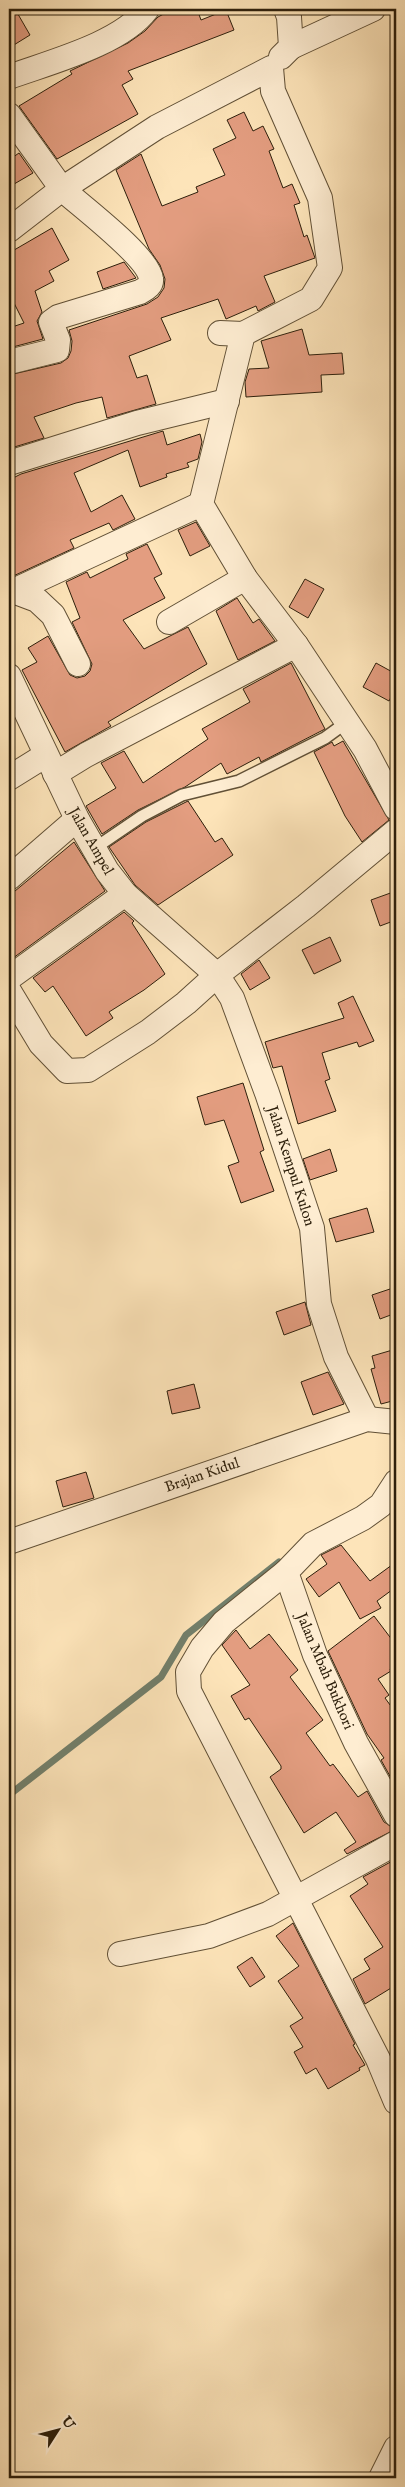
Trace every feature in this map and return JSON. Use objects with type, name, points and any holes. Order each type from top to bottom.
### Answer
[{"type":"street","points":[[9,78],[117,35],[134,24],[147,9]]},
{"type":"street","points":[[286,9],[290,17],[291,47]]},
{"type":"street","points":[[9,230],[62,189],[157,127],[271,68],[291,47],[373,9]]},
{"type":"street","points":[[271,68],[273,91],[320,198],[330,268],[311,299],[232,334],[227,401],[201,504],[245,578],[296,645],[348,722],[365,749],[396,808]]},
{"type":"street","points":[[9,115],[62,189],[132,250],[147,266],[152,280],[150,285],[140,292],[58,317],[51,322],[58,340],[57,350],[9,362]]},
{"type":"street","points":[[9,463],[120,428],[227,401]]},
{"type":"street","points":[[11,592],[201,504]]},
{"type":"street","points":[[169,622],[245,578]]},
{"type":"street","points":[[11,592],[37,600],[53,615],[78,664]]},
{"type":"street","points":[[9,778],[86,755],[296,645]]},
{"type":"street","name":"Jalan Ampel","points":[[9,676],[50,765],[107,871],[125,894],[217,975]]},
{"type":"street","points":[[9,878],[78,819]]},
{"type":"street","points":[[9,991],[41,1044],[67,1071],[78,1072],[88,1070],[148,1032],[186,1003],[217,975],[306,906],[396,831]]},
{"type":"street","points":[[9,978],[125,894]]},
{"type":"street","name":"Jalan Kempul Kulon","points":[[217,975],[232,998],[267,1094],[312,1228],[322,1313],[336,1357],[367,1419]]},
{"type":"street","name":"Brajan Kidul","points":[[9,1542],[367,1419],[396,1422]]},
{"type":"street","points":[[396,1482],[381,1505],[363,1518],[313,1544],[286,1572],[224,1622],[202,1648],[188,1672],[192,1697],[378,2058],[396,2102]]},
{"type":"street","name":"Jalan Mbah Bukhori","points":[[286,1572],[315,1655],[356,1743],[396,1815]]},
{"type":"street","points":[[120,1954],[209,1936],[268,1914],[396,1843]]},
{"type":"street","points":[[380,2478],[396,2448]]},
{"type":"lane","points":[[95,848],[142,816],[182,795],[239,781],[326,738],[348,722]]},
{"type":"building","points":[[9,9],[15,9],[30,35],[9,48]]},
{"type":"building","points":[[173,9],[197,9],[201,20],[226,10],[234,30],[128,71],[133,79],[122,85],[138,114],[57,159],[19,106],[72,74],[70,71],[128,43],[145,31],[158,17]]},
{"type":"building","points":[[244,112],[253,131],[263,126],[274,149],[269,151],[283,188],[292,184],[300,203],[294,205],[304,237],[307,235],[315,258],[264,276],[275,302],[258,311],[256,306],[226,319],[218,299],[161,318],[171,340],[129,356],[137,378],[147,375],[156,404],[107,418],[102,397],[76,403],[34,417],[44,438],[11,448],[9,442],[9,375],[61,363],[68,358],[71,351],[72,341],[69,330],[147,304],[158,297],[164,288],[165,279],[160,265],[149,249],[116,170],[141,154],[162,206],[198,192],[196,187],[225,175],[213,149],[236,138],[227,120]]},
{"type":"building","points":[[19,153],[33,173],[9,187],[9,160]]},
{"type":"building","points":[[52,228],[69,260],[49,271],[54,281],[35,291],[42,312],[37,321],[43,339],[9,348],[9,328],[24,323],[9,293],[9,253]]},
{"type":"building","points":[[124,262],[136,278],[103,289],[97,272]]},
{"type":"building","points":[[302,329],[309,355],[342,353],[344,374],[321,375],[322,392],[246,397],[245,382],[249,369],[269,368],[261,341]]},
{"type":"building","points":[[163,431],[167,445],[200,434],[202,442],[198,459],[187,463],[189,467],[166,474],[167,477],[140,487],[128,450],[74,473],[91,512],[122,495],[135,519],[113,530],[109,523],[70,540],[74,548],[9,578],[9,480],[21,474]]},
{"type":"building","points":[[196,522],[210,546],[190,556],[178,530]]},
{"type":"building","points":[[147,544],[162,574],[154,578],[165,598],[123,620],[144,649],[188,627],[207,664],[108,722],[111,726],[65,752],[22,670],[37,662],[28,648],[48,636],[70,675],[77,678],[85,676],[90,671],[92,664],[72,622],[80,618],[66,582],[87,572],[90,578],[128,559],[126,554]]},
{"type":"building","points":[[305,579],[324,589],[308,618],[289,607]]},
{"type":"building","points":[[237,598],[253,623],[259,619],[275,641],[238,660],[216,611]]},
{"type":"building","points":[[291,663],[325,729],[261,762],[259,757],[227,774],[221,763],[185,787],[138,810],[102,834],[86,806],[116,788],[101,763],[124,751],[143,783],[208,739],[202,729],[250,702],[243,689]]},
{"type":"building","points":[[376,663],[396,674],[396,688],[389,701],[363,687]]},
{"type":"building","points":[[343,741],[389,820],[362,842],[345,816],[314,752],[332,742],[334,746]]},
{"type":"building","points":[[188,801],[215,842],[222,838],[233,855],[158,905],[135,885],[109,847],[146,822]]},
{"type":"building","points":[[74,842],[105,891],[9,961],[9,896]]},
{"type":"building","points":[[396,891],[396,920],[380,926],[371,900]]},
{"type":"building","points":[[124,912],[134,921],[132,923],[165,974],[109,1012],[113,1018],[86,1036],[53,986],[45,992],[33,978]]},
{"type":"building","points":[[330,937],[341,961],[314,974],[302,950]]},
{"type":"building","points":[[259,960],[270,978],[250,990],[241,974]]},
{"type":"building","points":[[353,996],[374,1041],[359,1047],[357,1042],[322,1053],[330,1079],[325,1081],[336,1111],[298,1124],[282,1066],[273,1068],[265,1042],[344,1018],[338,1003]]},
{"type":"building","points":[[243,1083],[264,1150],[260,1152],[274,1191],[241,1203],[228,1166],[239,1162],[224,1120],[205,1125],[197,1097]]},
{"type":"building","points":[[330,1149],[337,1171],[310,1180],[303,1159]]},
{"type":"building","points":[[367,1208],[374,1232],[336,1242],[329,1219]]},
{"type":"building","points":[[396,1287],[396,1313],[380,1319],[372,1295]]},
{"type":"building","points":[[305,1302],[311,1325],[284,1335],[276,1312]]},
{"type":"building","points":[[396,1349],[396,1400],[381,1404],[371,1369],[375,1368],[372,1356]]},
{"type":"building","points":[[328,1372],[344,1404],[313,1415],[301,1382]]},
{"type":"building","points":[[194,1384],[200,1408],[172,1414],[167,1391]]},
{"type":"building","points":[[86,1472],[94,1498],[63,1507],[56,1481]]},
{"type":"building","points":[[341,1545],[370,1581],[396,1562],[396,1587],[377,1601],[381,1608],[360,1619],[339,1582],[319,1597],[306,1579],[327,1564],[321,1555]]},
{"type":"building","points":[[374,1616],[396,1645],[396,1665],[390,1669],[391,1671],[378,1679],[389,1695],[385,1698],[396,1713],[396,1787],[381,1760],[384,1758],[367,1734],[328,1651]]},
{"type":"building","points":[[236,1630],[250,1649],[269,1634],[298,1670],[290,1677],[323,1720],[306,1733],[330,1766],[333,1764],[358,1797],[367,1791],[384,1822],[396,1829],[347,1854],[344,1850],[356,1842],[336,1812],[304,1833],[270,1777],[281,1769],[281,1766],[249,1718],[245,1720],[231,1696],[250,1685],[222,1645]]},
{"type":"building","points":[[396,1859],[396,1985],[365,2004],[353,1979],[370,1969],[364,1959],[383,1947],[350,1896],[368,1884],[363,1877]]},
{"type":"building","points":[[293,1923],[355,2044],[353,2045],[365,2065],[328,2089],[316,2068],[306,2074],[294,2052],[303,2047],[290,2026],[303,2018],[278,1981],[299,1966],[276,1936]]},
{"type":"building","points":[[252,1957],[265,1977],[250,1987],[237,1967]]},
{"type":"waterway","points":[[9,1795],[161,1677],[186,1635],[279,1562]]}]
